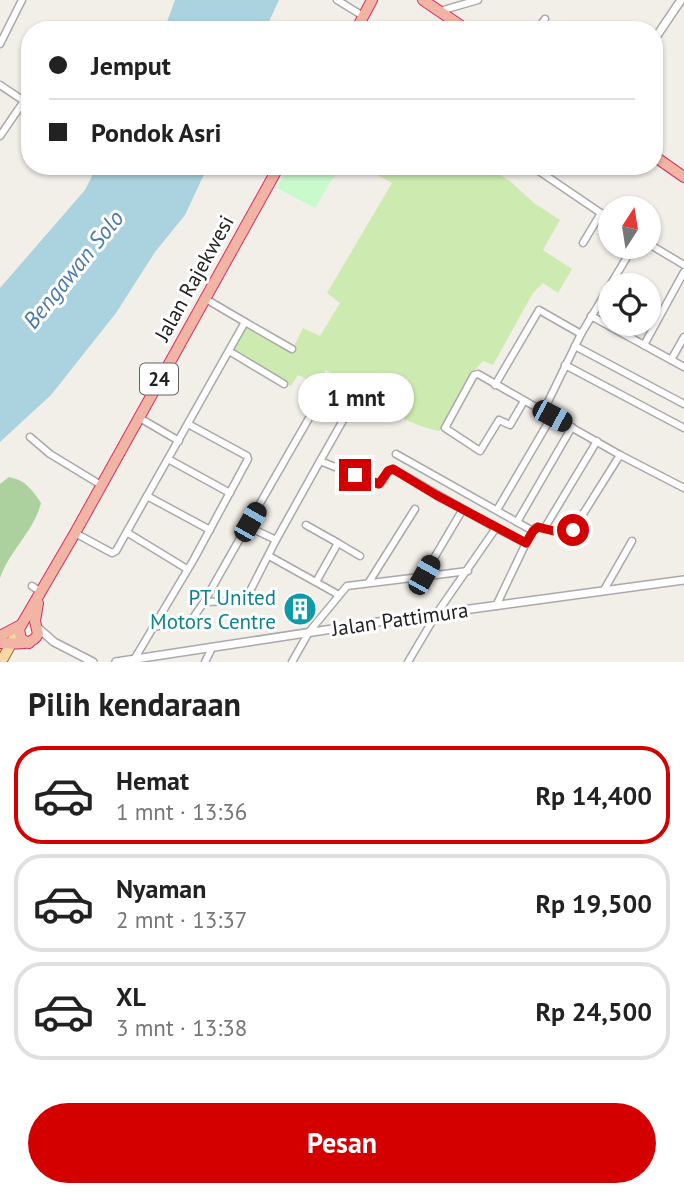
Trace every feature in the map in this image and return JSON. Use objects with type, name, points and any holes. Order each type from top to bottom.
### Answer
[{"type":"highway","points":[[360,21],[372,0]]},
{"type":"highway","points":[[422,0],[454,21]]},
{"type":"highway","points":[[663,162],[684,177]]},
{"type":"highway","name":"Jalan Rajekwesi","points":[[38,590],[75,533],[274,175]]},
{"type":"highway","name":"24","points":[[31,642],[38,634],[38,590]]},
{"type":"highway","name":"24","points":[[20,627],[38,590]]},
{"type":"highway","points":[[0,636],[27,622],[36,626]]},
{"type":"highway","points":[[20,627],[21,639],[31,642]]},
{"type":"highway","points":[[2,652],[31,642]]},
{"type":"main road","points":[[2,652],[20,627]]},
{"type":"main road","points":[[2,652],[31,642]]},
{"type":"street","points":[[0,44],[22,0]]},
{"type":"street","points":[[337,0],[363,16]]},
{"type":"street","points":[[440,11],[478,0]]},
{"type":"street","points":[[663,27],[681,0]]},
{"type":"street","points":[[0,85],[21,99]]},
{"type":"street","points":[[0,136],[21,105]]},
{"type":"street","points":[[545,175],[598,211]]},
{"type":"street","points":[[583,243],[598,218]]},
{"type":"street","points":[[662,252],[684,265]]},
{"type":"street","points":[[543,412],[581,334],[626,259]]},
{"type":"street","points":[[644,345],[684,272]]},
{"type":"street","points":[[204,298],[292,349]]},
{"type":"street","points":[[495,385],[539,310],[581,334]]},
{"type":"street","points":[[591,316],[684,367]]},
{"type":"street","points":[[75,533],[112,553],[116,551],[246,322]]},
{"type":"street","points":[[671,360],[684,337]]},
{"type":"street","points":[[575,346],[684,404]]},
{"type":"street","points":[[229,351],[284,384]]},
{"type":"street","points":[[565,365],[684,428]]},
{"type":"street","points":[[524,401],[510,425],[499,420],[480,451],[446,430],[446,425],[474,375],[478,374],[620,455],[684,488]]},
{"type":"street","points":[[153,627],[191,621],[323,394],[327,393],[350,408],[246,599],[204,602]]},
{"type":"street","points":[[497,510],[552,416]]},
{"type":"street","points":[[138,417],[178,441]]},
{"type":"street","points":[[135,658],[210,530],[248,457],[188,424]]},
{"type":"street","points":[[517,522],[572,427]]},
{"type":"street","points":[[30,437],[50,454],[101,485]]},
{"type":"street","points":[[544,529],[597,442]]},
{"type":"street","points":[[396,454],[533,531]]},
{"type":"street","points":[[496,606],[533,531],[538,527],[566,534],[573,530],[620,455]]},
{"type":"street","points":[[168,460],[230,493]]},
{"type":"street","points":[[320,461],[377,484],[393,469],[526,543]]},
{"type":"street","points":[[147,496],[210,530]]},
{"type":"street","points":[[369,582],[415,509]]},
{"type":"street","points":[[424,575],[463,509]]},
{"type":"street","points":[[306,525],[360,556]]},
{"type":"street","points":[[247,526],[276,540]]},
{"type":"street","points":[[408,662],[437,613],[496,528]]},
{"type":"street","points":[[128,533],[187,569]]},
{"type":"street","points":[[604,590],[632,541]]},
{"type":"street","points":[[316,582],[338,543]]},
{"type":"street","points":[[269,556],[339,595]]},
{"type":"street","points":[[292,662],[309,632],[347,586],[468,570]]},
{"type":"street","name":"Jalan Pattimura","points":[[116,662],[437,613],[684,580]]},
{"type":"street","points":[[36,626],[54,642],[93,662]]},
{"type":"street","points":[[31,642],[54,642]]},
{"type":"street","points":[[205,662],[212,648]]},
{"type":"green space","points":[[284,175],[335,175],[315,208],[277,188]]},
{"type":"green space","points":[[377,175],[500,175],[560,220],[543,250],[572,269],[558,293],[543,283],[533,293],[493,365],[483,361],[475,370],[440,431],[397,415],[326,370],[317,384],[298,375],[291,386],[231,350],[246,326],[291,352],[303,328],[320,336],[340,303],[327,293],[392,183]]},
{"type":"green space","points":[[9,477],[28,486],[41,503],[33,523],[0,578],[0,484]]},
{"type":"water","points":[[175,0],[279,0],[269,21],[167,21]]},
{"type":"water","name":"Bengawan Solo","points":[[92,175],[204,175],[185,215],[155,252],[116,313],[51,395],[0,442],[0,288],[85,190]]},
{"type":"place","name":"PT United Motors Centre","points":[[300,609]]},
{"type":"route","points":[[355,475],[379,484],[388,471],[393,469],[526,543],[538,527],[566,534],[573,530]]}]
